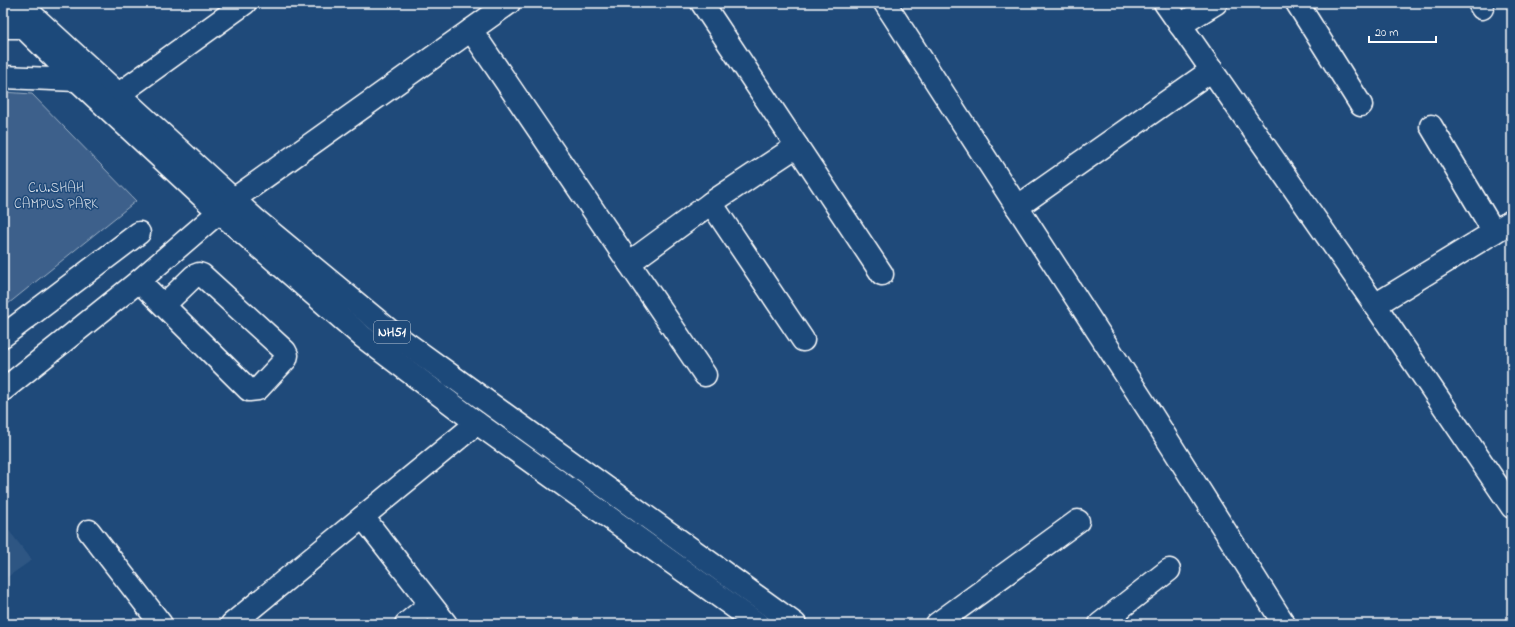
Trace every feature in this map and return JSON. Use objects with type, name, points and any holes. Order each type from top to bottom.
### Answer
[{"type":"main road","name":"NH51","points":[[19,3],[119,94],[227,206],[363,337],[477,423],[758,624]]},
{"type":"main road","points":[[119,94],[245,3]]},
{"type":"main road","points":[[3,390],[139,280],[227,206],[471,30],[487,9],[509,3]]},
{"type":"main road","points":[[702,3],[882,274]]},
{"type":"main road","points":[[885,3],[1150,412],[1284,624]]},
{"type":"main road","points":[[1165,3],[1375,305],[1512,507]]},
{"type":"main road","points":[[1180,25],[1216,3]]},
{"type":"main road","points":[[1297,3],[1361,105]]},
{"type":"main road","name":"NH51","points":[[3,5],[13,27],[227,206],[256,220],[395,335],[795,624]]},
{"type":"main road","points":[[471,30],[705,374]]},
{"type":"main road","points":[[1017,207],[1212,70]]},
{"type":"main road","points":[[3,77],[77,80]]},
{"type":"main road","points":[[1375,305],[1503,226],[1431,126]]},
{"type":"main road","points":[[629,263],[711,203],[797,146]]},
{"type":"main road","points":[[711,203],[803,340]]},
{"type":"main road","points":[[3,336],[139,233]]},
{"type":"main road","points":[[139,280],[165,304],[249,390],[258,389],[286,359],[287,355],[285,351],[202,275],[198,274],[194,276],[165,304]]},
{"type":"main road","points":[[232,624],[477,423]]},
{"type":"main road","points":[[363,517],[446,624]]},
{"type":"main road","points":[[937,624],[1078,521]]},
{"type":"main road","points":[[89,531],[161,624]]},
{"type":"main road","points":[[1100,624],[1169,570]]},
{"type":"main road","points":[[406,624],[430,604]]},
{"type":"shaded area","points":[[3,523],[32,560],[3,580]]},
{"type":"green space","name":"C.U.SHAH CAMPUS PARK","points":[[3,92],[32,94],[136,201],[3,308]]}]
